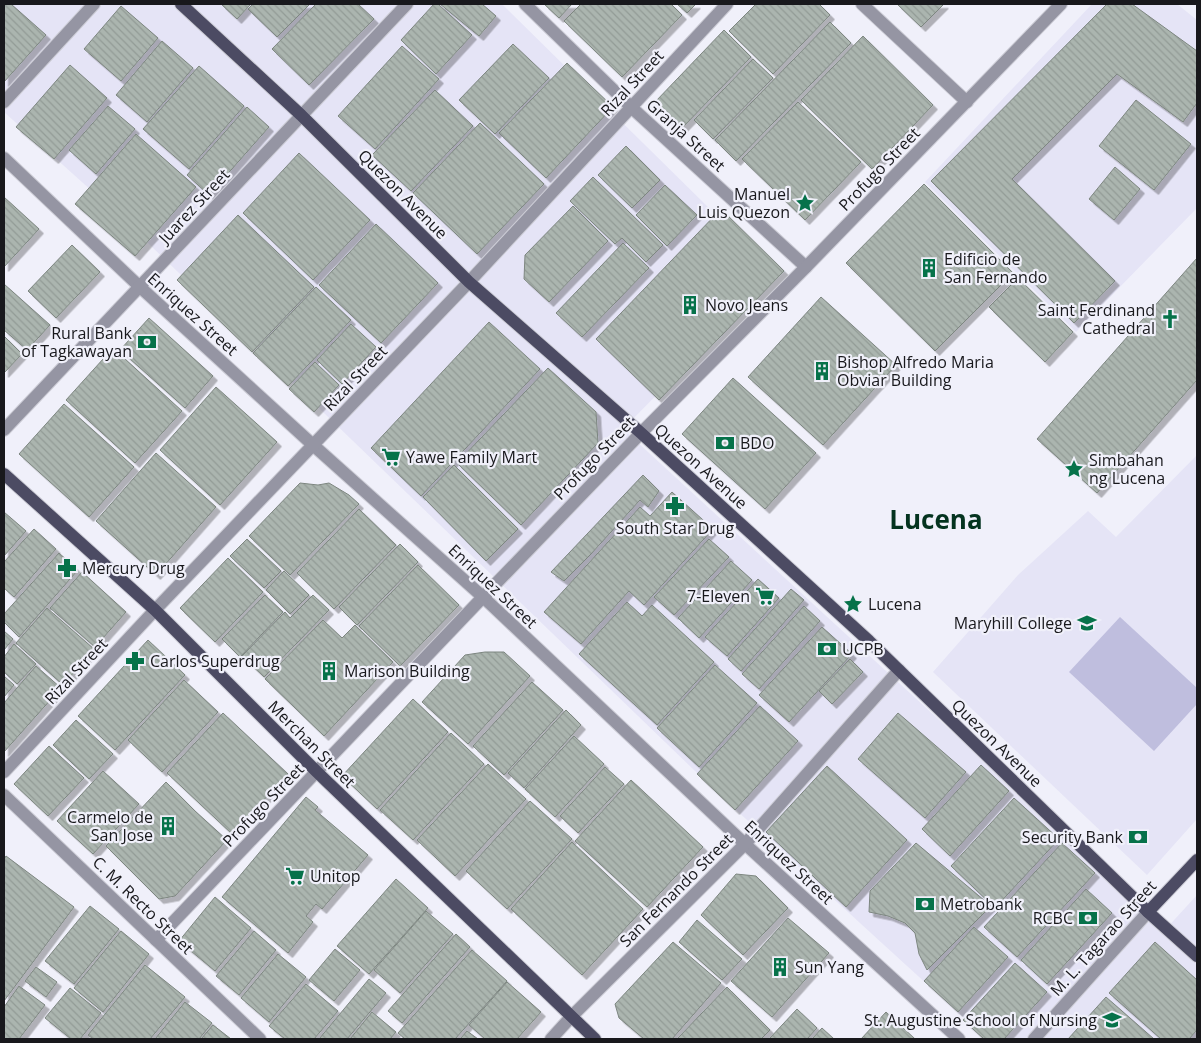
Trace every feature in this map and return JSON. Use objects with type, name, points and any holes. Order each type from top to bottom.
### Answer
[{"type":"main road","name":"Quezon Avenue","points":[[181,4],[301,115],[469,282],[641,433],[869,640],[1148,912],[1197,956]]},
{"type":"main road","name":"Merchan Street","points":[[4,474],[155,610],[317,772],[594,1039]]},
{"type":"main road","name":"M. L. Tagarao Street","points":[[1148,912],[1197,860]]},
{"type":"street","points":[[4,102],[94,4]]},
{"type":"street","name":"Juarez Street","points":[[4,430],[408,4]]},
{"type":"street","name":"Granja Street","points":[[525,4],[631,107],[806,267]]},
{"type":"street","name":"Rizal Street","points":[[4,772],[155,610],[469,282],[727,4]]},
{"type":"street","points":[[862,4],[967,102]]},
{"type":"street","name":"Profugo Street","points":[[156,940],[641,433],[806,267],[1061,4]]},
{"type":"street","name":"Enriquez Street","points":[[4,158],[140,287],[483,597],[745,844],[959,1039]]},
{"type":"street","name":"San Fernando Street","points":[[551,1039],[745,844],[898,670]]},
{"type":"street","name":"C. M. Recto Street","points":[[4,795],[260,1039]]},
{"type":"street","name":"M. L. Tagarao Street","points":[[1034,1039],[1148,912]]},
{"type":"shaded area","points":[[4,4],[502,4],[776,274],[623,429],[1148,912],[1164,931],[1197,895],[1197,1039],[987,1039],[723,798],[122,218],[4,112]]},
{"type":"shaded area","points":[[1092,4],[1177,4],[1197,20],[1197,208],[1076,332],[925,182]]},
{"type":"shaded area","name":"Maryhill College","points":[[1197,455],[1197,819],[1147,875],[933,672],[1018,575],[1088,511],[1116,537]]},
{"type":"shaded area","points":[[1120,617],[1197,688],[1197,704],[1154,751],[1069,672]]},
{"type":"building","points":[[4,4],[11,4],[46,35],[4,82]]},
{"type":"building","points":[[221,4],[251,4],[237,19]]},
{"type":"building","points":[[253,4],[310,4],[277,37],[248,9]]},
{"type":"building","points":[[316,4],[358,4],[374,19],[309,85],[272,49]]},
{"type":"building","points":[[434,4],[438,4],[472,35],[436,74],[401,40]]},
{"type":"building","points":[[440,4],[482,4],[496,16],[479,36]]},
{"type":"building","points":[[544,4],[572,4],[559,18]]},
{"type":"building","points":[[581,4],[671,4],[682,15],[622,77],[564,21]]},
{"type":"building","points":[[677,4],[696,4],[687,13]]},
{"type":"building","points":[[756,4],[819,4],[830,15],[773,74],[729,31]]},
{"type":"building","points":[[897,4],[944,4],[921,27]]},
{"type":"building","points":[[1107,4],[1132,4],[1197,51],[1197,103],[1183,122],[1117,74],[1012,179],[1115,281],[1074,323],[931,181]]},
{"type":"building","points":[[121,6],[158,38],[121,81],[84,49]]},
{"type":"building","points":[[830,22],[851,43],[736,161],[715,140]]},
{"type":"building","points":[[724,30],[751,57],[682,128],[655,102]]},
{"type":"building","points":[[863,36],[933,105],[872,169],[801,100]]},
{"type":"building","points":[[162,41],[193,68],[147,122],[116,95]]},
{"type":"building","points":[[513,44],[549,78],[495,134],[459,100]]},
{"type":"building","points":[[402,46],[439,79],[375,149],[338,116]]},
{"type":"building","points":[[753,59],[773,78],[713,139],[694,120]]},
{"type":"building","points":[[567,63],[613,107],[546,178],[499,133]]},
{"type":"building","points":[[70,65],[107,98],[54,159],[16,127]]},
{"type":"building","points":[[199,66],[244,106],[189,169],[143,129]]},
{"type":"building","points":[[435,90],[473,126],[411,191],[372,155]]},
{"type":"building","points":[[1136,100],[1191,144],[1154,190],[1099,146]]},
{"type":"building","points":[[798,102],[861,162],[805,220],[742,159]]},
{"type":"building","points":[[108,106],[135,129],[96,174],[69,150]]},
{"type":"building","points":[[247,107],[269,127],[209,195],[187,175]]},
{"type":"building","points":[[480,123],[544,184],[477,254],[413,193]]},
{"type":"building","points":[[136,134],[196,187],[135,256],[75,204]]},
{"type":"building","points":[[626,146],[660,180],[632,208],[598,175]]},
{"type":"building","points":[[299,153],[370,220],[313,280],[243,213]]},
{"type":"building","points":[[1115,167],[1140,189],[1114,220],[1089,199]]},
{"type":"building","points":[[593,177],[663,245],[646,262],[622,238],[615,244],[570,201]]},
{"type":"building","name":"Edificio de San Fernando","points":[[924,184],[1013,273],[935,351],[846,263]]},
{"type":"building","points":[[665,185],[697,215],[667,246],[636,215]]},
{"type":"building","points":[[4,197],[39,229],[4,267]]},
{"type":"building","points":[[573,206],[608,241],[549,302],[524,279],[525,255]]},
{"type":"building","name":"Novo Jeans","points":[[721,209],[784,271],[659,400],[596,339]]},
{"type":"building","points":[[238,215],[314,287],[252,352],[177,280]]},
{"type":"building","points":[[376,224],[438,283],[381,343],[319,285]]},
{"type":"building","points":[[623,243],[649,268],[582,337],[556,313]]},
{"type":"building","points":[[72,245],[100,272],[56,318],[28,291]]},
{"type":"building","name":"Saint Ferdinand Cathedral","points":[[1197,258],[1197,380],[1097,493],[1037,439]]},
{"type":"building","points":[[1018,278],[1073,332],[1045,362],[989,307]]},
{"type":"building","points":[[4,284],[50,325],[27,350],[4,330]]},
{"type":"building","points":[[316,287],[351,320],[288,386],[253,353]]},
{"type":"building","name":"Bishop Alfredo Maria Obviar Building","points":[[821,297],[896,365],[823,445],[748,377]]},
{"type":"building","points":[[149,318],[213,376],[185,408],[120,350]]},
{"type":"building","points":[[489,322],[540,369],[421,496],[371,448]]},
{"type":"building","points":[[351,324],[376,347],[342,384],[317,360]]},
{"type":"building","points":[[4,336],[22,354],[4,373]]},
{"type":"building","points":[[113,348],[182,411],[135,463],[66,400]]},
{"type":"building","points":[[315,362],[339,385],[314,412],[289,389]]},
{"type":"building","points":[[548,368],[596,412],[598,443],[521,525],[457,463]]},
{"type":"building","points":[[733,378],[816,453],[765,509],[682,434]]},
{"type":"building","points":[[216,387],[277,442],[220,505],[160,450]]},
{"type":"building","points":[[64,404],[134,467],[89,517],[19,454]]},
{"type":"building","points":[[156,453],[216,507],[156,575],[96,521]]},
{"type":"building","points":[[454,465],[518,529],[486,561],[423,497]]},
{"type":"building","points":[[643,475],[659,491],[648,507],[640,500],[564,581],[551,572]]},
{"type":"building","points":[[300,483],[318,485],[329,483],[349,495],[359,504],[290,575],[249,536]]},
{"type":"building","points":[[672,492],[713,529],[644,605],[629,591],[581,644],[544,612],[640,507],[650,516]]},
{"type":"building","points":[[359,509],[396,545],[334,609],[297,573]]},
{"type":"building","points":[[4,512],[26,531],[4,556]]},
{"type":"building","points":[[34,529],[56,549],[14,597],[4,588],[4,562]]},
{"type":"building","points":[[247,539],[281,571],[264,588],[230,556]]},
{"type":"building","points":[[709,539],[729,557],[674,615],[654,597]]},
{"type":"building","points":[[400,544],[418,562],[357,625],[339,607]]},
{"type":"building","points":[[59,553],[78,570],[19,637],[4,622],[4,614]]},
{"type":"building","points":[[228,558],[263,592],[215,642],[180,608]]},
{"type":"building","points":[[731,561],[752,580],[699,638],[678,618]]},
{"type":"building","points":[[418,565],[459,605],[400,666],[359,626]]},
{"type":"building","points":[[284,571],[309,595],[290,614],[266,590]]},
{"type":"building","points":[[82,572],[126,612],[95,647],[50,608]]},
{"type":"building","points":[[758,579],[779,598],[727,656],[705,637]]},
{"type":"building","points":[[791,589],[804,600],[741,671],[728,659]]},
{"type":"building","points":[[265,595],[283,612],[240,657],[222,639]]},
{"type":"building","points":[[313,595],[329,610],[264,677],[242,656],[285,612],[290,618]]},
{"type":"building","points":[[627,602],[642,616],[652,605],[714,662],[657,725],[579,654]]},
{"type":"building","points":[[804,606],[820,621],[759,689],[742,674]]},
{"type":"building","points":[[47,608],[94,649],[63,685],[16,643]]},
{"type":"building","name":"Marison Building","points":[[323,620],[342,638],[355,625],[393,662],[324,736],[265,679]]},
{"type":"building","points":[[822,627],[852,654],[789,722],[759,695]]},
{"type":"building","points":[[4,631],[13,639],[4,650]]},
{"type":"building","points":[[148,640],[185,675],[115,750],[78,716]]},
{"type":"building","points":[[14,644],[36,664],[17,684],[4,672],[4,657]]},
{"type":"building","points":[[504,652],[530,676],[468,744],[422,702],[465,655]]},
{"type":"building","points":[[850,659],[863,672],[832,704],[819,691]]},
{"type":"building","points":[[715,665],[757,703],[699,767],[657,728]]},
{"type":"building","points":[[36,666],[61,688],[4,752],[4,703]]},
{"type":"building","points":[[4,676],[14,685],[4,697]]},
{"type":"building","points":[[184,680],[218,712],[162,772],[128,740]]},
{"type":"building","points":[[532,682],[563,710],[504,775],[473,746]]},
{"type":"building","points":[[413,699],[448,732],[377,809],[342,776]]},
{"type":"building","points":[[760,706],[798,741],[735,810],[697,774]]},
{"type":"building","points":[[566,710],[581,725],[524,788],[508,773]]},
{"type":"building","points":[[223,713],[288,774],[232,834],[167,773]]},
{"type":"building","points":[[898,713],[966,772],[925,818],[858,759]]},
{"type":"building","points":[[76,720],[113,754],[89,779],[53,745]]},
{"type":"building","points":[[451,733],[484,764],[413,840],[380,810]]},
{"type":"building","points":[[574,736],[604,764],[555,817],[525,789]]},
{"type":"building","points":[[49,746],[84,778],[48,816],[14,784]]},
{"type":"building","points":[[488,764],[526,799],[455,876],[417,840]]},
{"type":"building","points":[[981,765],[1009,791],[950,856],[922,829]]},
{"type":"building","points":[[827,766],[907,840],[846,907],[766,832]]},
{"type":"building","points":[[605,767],[624,784],[578,833],[560,816]]},
{"type":"building","points":[[103,771],[139,804],[93,854],[57,821]]},
{"type":"building","points":[[631,780],[703,847],[647,907],[575,841]]},
{"type":"building","name":"Carmelo de San Jose","points":[[166,782],[227,840],[175,896],[159,899],[106,846]]},
{"type":"building","name":"Unitop","points":[[306,797],[318,807],[315,810],[368,855],[322,909],[316,904],[306,916],[313,922],[288,953],[222,897]]},
{"type":"building","points":[[1014,798],[1059,839],[995,908],[951,866]]},
{"type":"building","points":[[530,801],[572,839],[507,909],[466,871]]},
{"type":"building","points":[[572,842],[643,909],[582,975],[511,909]]},
{"type":"building","points":[[916,843],[991,906],[927,970],[919,954],[915,933],[905,923],[888,916],[869,912],[870,891]]},
{"type":"building","points":[[1062,843],[1095,873],[1017,957],[984,927]]},
{"type":"building","points":[[6,856],[74,907],[4,1001],[4,859]]},
{"type":"building","points":[[736,874],[756,876],[788,908],[743,955],[701,915]]},
{"type":"building","points":[[396,879],[428,908],[369,974],[337,946]]},
{"type":"building","points":[[1086,889],[1112,913],[1047,984],[1021,960]]},
{"type":"building","points":[[215,897],[251,928],[215,971],[179,941]]},
{"type":"building","points":[[90,906],[119,929],[74,984],[45,961]]},
{"type":"building","points":[[426,911],[453,934],[400,993],[374,970]]},
{"type":"building","name":"Sun Yang","points":[[788,918],[829,953],[772,1017],[731,981]]},
{"type":"building","points":[[697,920],[742,959],[722,980],[679,942]]},
{"type":"building","points":[[974,927],[1008,957],[958,1012],[924,981]]},
{"type":"building","points":[[121,931],[149,954],[103,1012],[74,988]]},
{"type":"building","points":[[254,931],[276,950],[239,995],[216,976]]},
{"type":"building","points":[[456,934],[470,947],[402,1023],[388,1011]]},
{"type":"building","points":[[673,942],[721,983],[672,1039],[644,1039],[619,1018],[615,1004]]},
{"type":"building","points":[[1155,942],[1197,980],[1197,1030],[1189,1039],[1161,1039],[1109,993]]},
{"type":"building","points":[[335,949],[360,970],[334,1001],[309,980]]},
{"type":"building","points":[[472,950],[507,981],[455,1039],[405,1039],[398,1033]]},
{"type":"building","points":[[278,954],[306,977],[269,1022],[241,998]]},
{"type":"building","points":[[1015,963],[1047,992],[1004,1039],[984,1039],[963,1020]]},
{"type":"building","points":[[145,965],[185,997],[150,1039],[93,1039],[88,1035]]},
{"type":"building","points":[[36,967],[57,982],[46,997],[25,981]]},
{"type":"building","points":[[369,979],[386,993],[347,1039],[319,1039]]},
{"type":"building","points":[[507,982],[541,1012],[517,1039],[485,1039],[469,1025]]},
{"type":"building","points":[[306,984],[338,1011],[314,1039],[285,1039],[269,1026]]},
{"type":"building","points":[[19,986],[45,1005],[19,1039],[4,1039],[4,1007]]},
{"type":"building","points":[[727,987],[770,1030],[761,1039],[677,1039]]},
{"type":"building","points":[[70,988],[101,1013],[80,1039],[71,1039],[45,1018]]},
{"type":"building","points":[[1106,997],[1154,1039],[1068,1039]]},
{"type":"building","points":[[185,1002],[212,1023],[199,1039],[155,1039]]},
{"type":"building","points":[[797,1009],[817,1028],[807,1039],[769,1039]]},
{"type":"building","points":[[372,1012],[396,1032],[390,1039],[350,1039]]},
{"type":"building","points":[[886,1012],[915,1039],[861,1039]]},
{"type":"building","points":[[213,1025],[231,1039],[201,1039]]},
{"type":"building","points":[[822,1028],[834,1039],[812,1039]]},
{"type":"building","points":[[467,1031],[478,1039],[460,1039]]},
{"type":"place","name":"Manuel Luis Quezon","points":[[805,203]]},
{"type":"place","name":"Edificio de San Fernando","points":[[929,268]]},
{"type":"place","name":"Novo Jeans","points":[[690,305]]},
{"type":"place","name":"Saint Ferdinand Cathedral","points":[[1170,319]]},
{"type":"place","name":"Rural Bank of Tagkawayan","points":[[147,342]]},
{"type":"place","name":"Bishop Alfredo Maria Obviar Building","points":[[822,371]]},
{"type":"place","name":"BDO","points":[[725,443]]},
{"type":"place","name":"Yawe Family Mart","points":[[391,457]]},
{"type":"place","name":"Simbahan ng Lucena","points":[[1074,469]]},
{"type":"place","name":"South Star Drug","points":[[675,506]]},
{"type":"place","name":"Mercury Drug","points":[[67,568]]},
{"type":"place","name":"7-Eleven","points":[[765,596]]},
{"type":"place","name":"Lucena","points":[[853,604]]},
{"type":"place","name":"Maryhill College","points":[[1087,623]]},
{"type":"place","name":"UCPB","points":[[827,649]]},
{"type":"place","name":"Carlos Superdrug","points":[[135,661]]},
{"type":"place","name":"Marison Building","points":[[329,671]]},
{"type":"place","name":"Carmelo de San Jose","points":[[168,826]]},
{"type":"place","name":"Security Bank","points":[[1138,837]]},
{"type":"place","name":"Unitop","points":[[295,876]]},
{"type":"place","name":"Metrobank","points":[[925,904]]},
{"type":"place","name":"RCBC","points":[[1088,918]]},
{"type":"place","name":"Sun Yang","points":[[780,967]]},
{"type":"place","name":"St. Augustine School of Nursing","points":[[1112,1020]]},
{"type":"district","name":"Lucena","points":[[936,519]]}]
